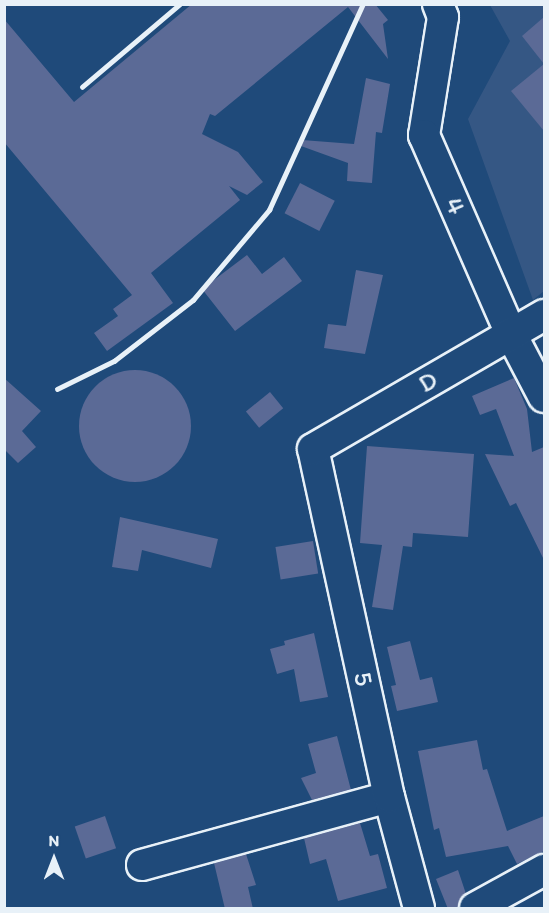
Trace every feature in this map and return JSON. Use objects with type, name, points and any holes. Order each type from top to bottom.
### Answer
[{"type":"street","name":"4","points":[[438,4],[443,17],[424,135],[512,333],[544,397]]},
{"type":"street","name":"D","points":[[313,448],[544,315]]},
{"type":"street","name":"5","points":[[313,448],[389,797],[418,909]]},
{"type":"street","points":[[142,865],[389,797]]},
{"type":"street","points":[[476,909],[544,870]]},
{"type":"shaded area","points":[[490,5],[544,5],[544,291],[533,300],[468,119],[510,41]]},
{"type":"building","points":[[192,4],[375,4],[388,20],[383,24],[388,59],[348,7],[215,116],[210,114],[202,134],[238,152],[263,182],[247,195],[229,186],[240,200],[151,273],[173,303],[107,351],[94,333],[118,316],[113,309],[132,295],[4,142],[4,19],[74,102]]},
{"type":"building","points":[[544,17],[544,64],[522,36]]},
{"type":"building","points":[[544,64],[544,131],[511,91]]},
{"type":"building","points":[[366,78],[390,84],[382,133],[376,132],[372,183],[347,181],[348,163],[301,146],[302,140],[354,144]]},
{"type":"building","points":[[300,183],[335,201],[319,231],[285,213]]},
{"type":"building","points":[[247,255],[262,274],[284,257],[302,281],[235,331],[202,289]]},
{"type":"building","points":[[356,270],[383,275],[365,354],[324,348],[328,324],[346,326]]},
{"type":"building","points":[[135,370],[156,375],[174,387],[186,405],[191,426],[186,447],[174,465],[156,477],[135,482],[114,477],[96,465],[84,447],[79,426],[84,405],[96,387],[114,375]]},
{"type":"building","points":[[4,378],[41,411],[22,431],[36,447],[18,463],[4,449]]},
{"type":"building","points":[[514,378],[527,409],[532,452],[544,447],[544,560],[516,503],[510,506],[485,454],[514,456],[496,409],[480,415],[472,396]]},
{"type":"building","points":[[270,392],[283,408],[259,428],[246,412]]},
{"type":"building","points":[[367,446],[474,454],[468,537],[413,533],[412,547],[403,546],[393,610],[372,607],[382,545],[360,543]]},
{"type":"building","points":[[120,517],[218,539],[211,568],[142,550],[138,571],[112,567]]},
{"type":"building","points":[[313,541],[318,574],[281,580],[275,547]]},
{"type":"building","points":[[314,633],[328,697],[300,702],[294,669],[277,674],[270,649],[285,645],[284,641]]},
{"type":"building","points":[[410,641],[420,680],[432,677],[438,702],[397,711],[391,686],[396,685],[387,647]]},
{"type":"building","points":[[337,736],[351,790],[312,800],[301,778],[316,773],[308,744]]},
{"type":"building","points":[[477,740],[483,770],[487,769],[507,831],[544,816],[544,851],[517,864],[508,846],[446,857],[439,828],[434,830],[418,751]]},
{"type":"building","points":[[105,816],[116,848],[86,859],[75,826]]},
{"type":"building","points":[[360,823],[370,856],[378,854],[387,888],[338,901],[326,859],[310,864],[304,838]]},
{"type":"building","points":[[246,854],[256,885],[248,887],[253,909],[225,909],[214,863]]},
{"type":"building","points":[[458,870],[466,894],[458,909],[448,909],[436,879]]},
{"type":"railway","points":[[82,87],[180,4]]},
{"type":"railway","points":[[57,389],[114,361],[193,300],[269,210],[363,4]]}]
